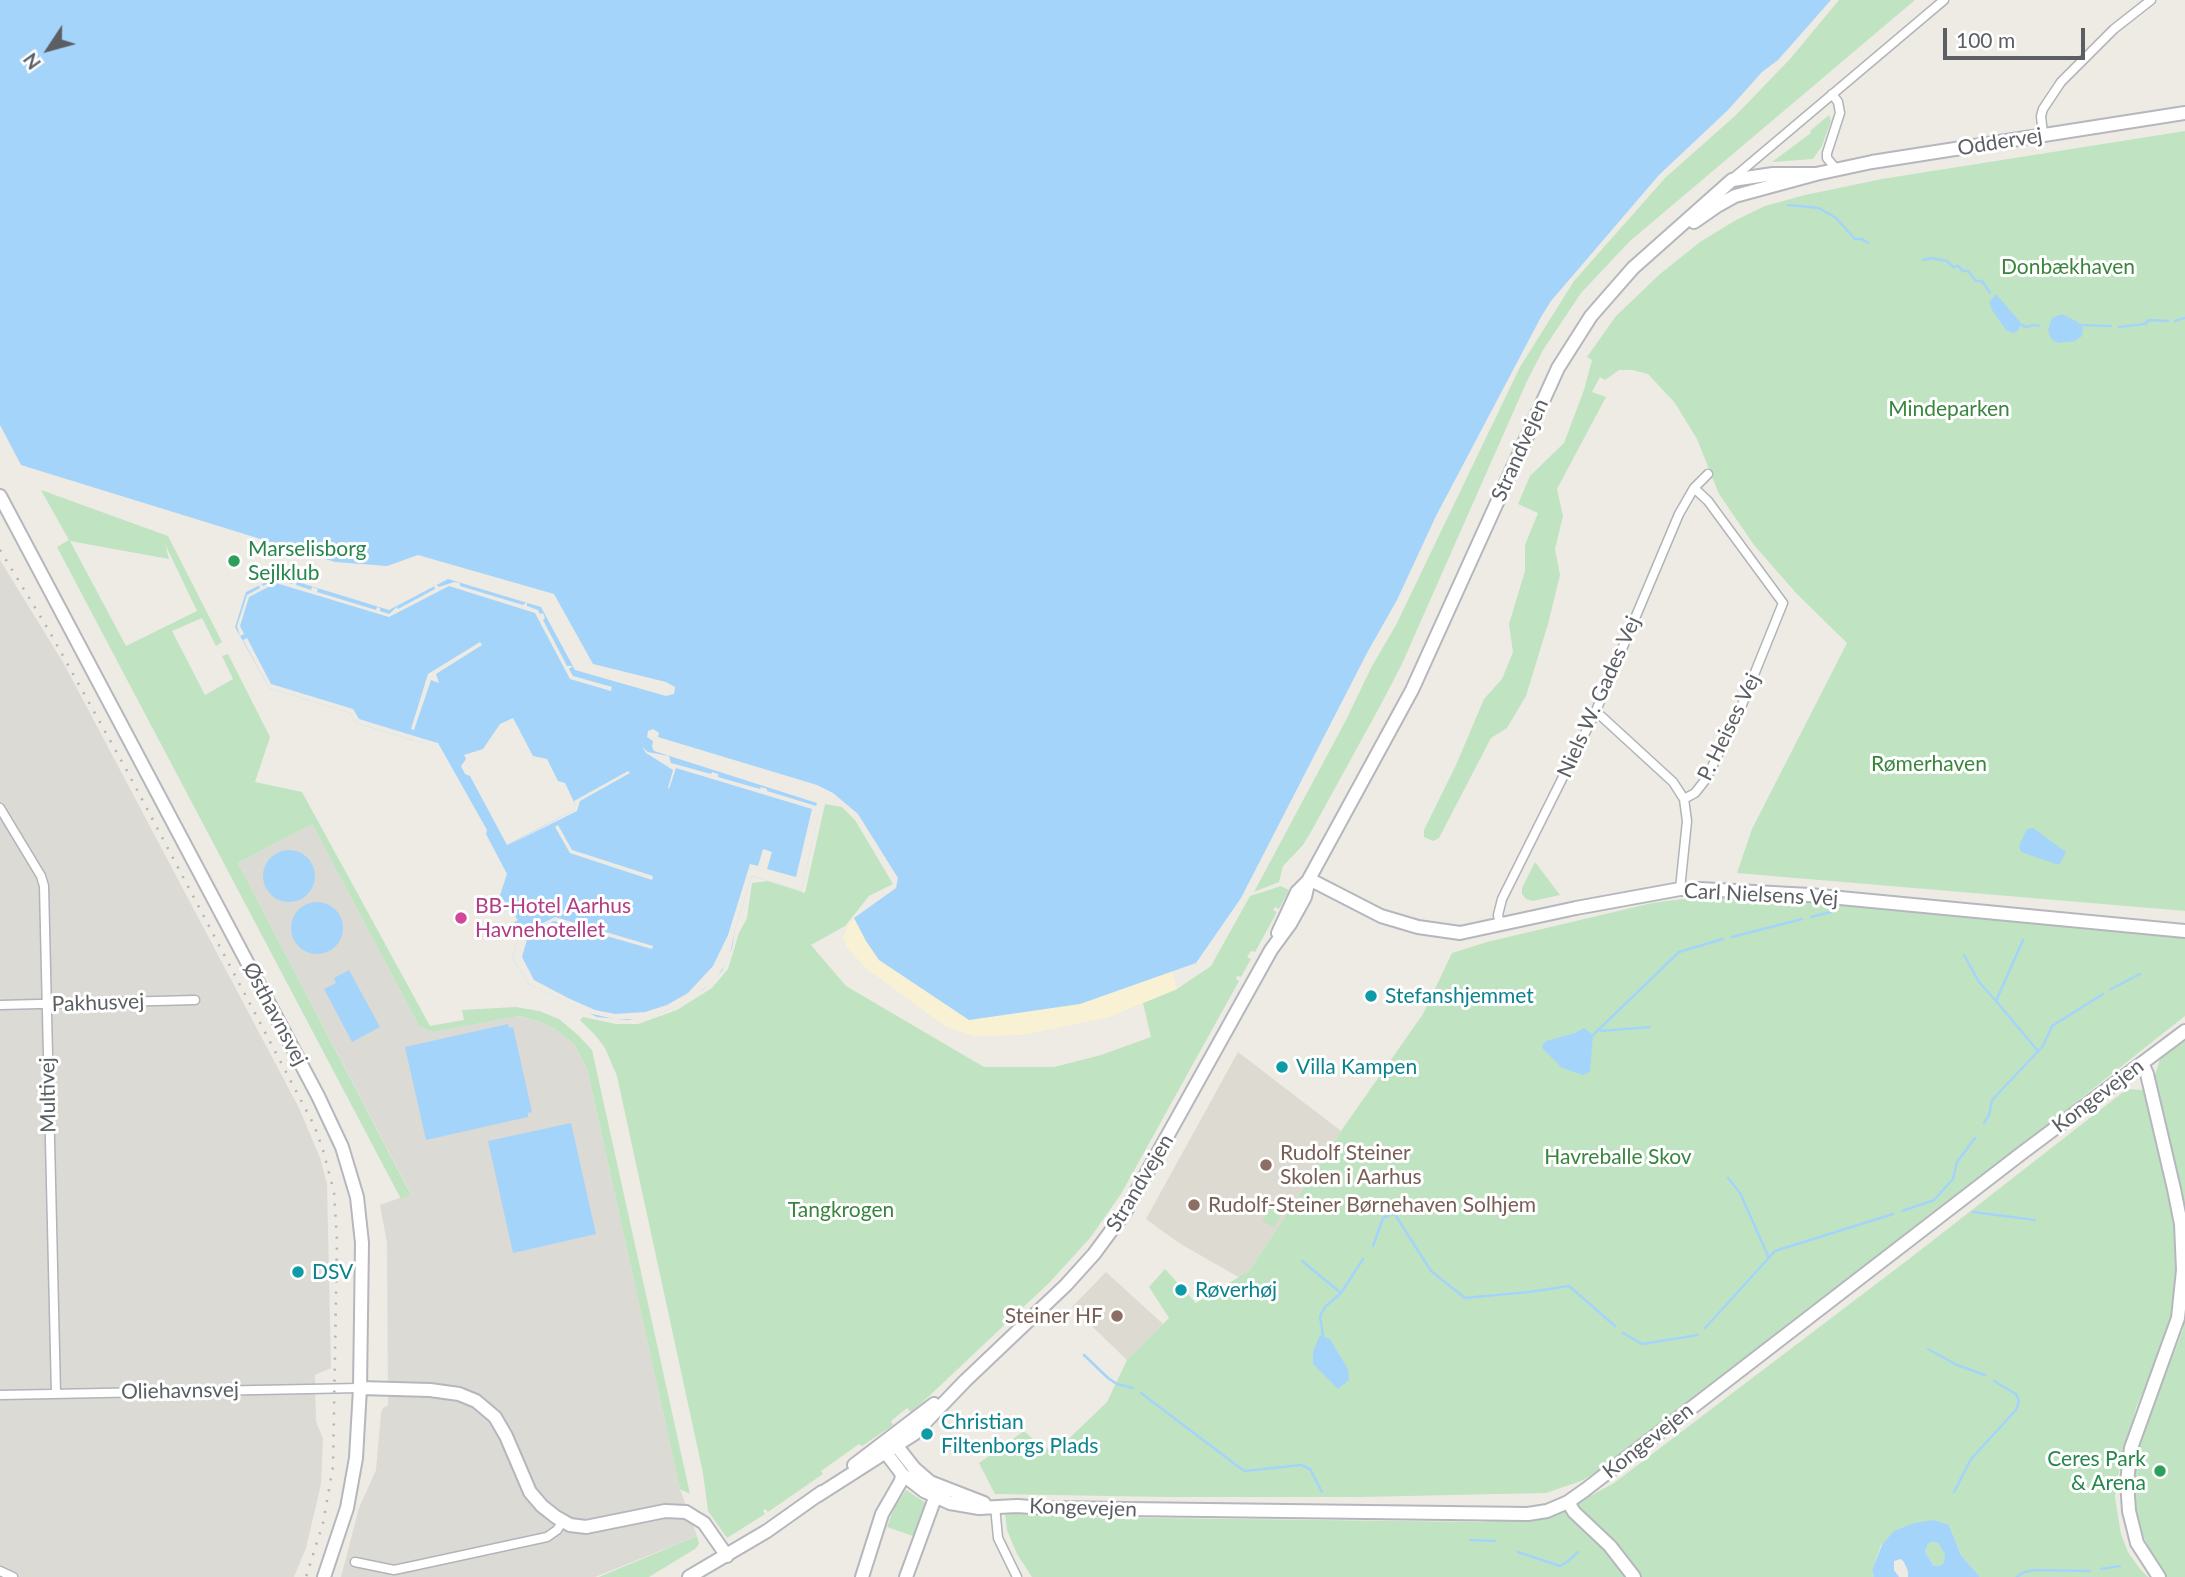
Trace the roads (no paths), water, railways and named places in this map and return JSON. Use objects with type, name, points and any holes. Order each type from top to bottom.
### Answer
[{"type":"street","name":"Strandvejen","points":[[690,1577],[727,1556],[817,1496],[888,1445],[965,1381],[1066,1285],[1112,1231],[1130,1205],[1271,950],[1305,897],[1309,879],[1412,690],[1558,368],[1591,316],[1618,284],[1731,180],[1944,0]]},
{"type":"street","points":[[2043,135],[2043,109],[2062,82],[2114,29],[2151,0]]},
{"type":"street","points":[[1832,94],[1838,102],[1840,113],[1827,158],[1836,169]]},
{"type":"street","name":"Oddervej","points":[[1651,252],[1724,201],[1759,188],[1836,169],[2185,113]]},
{"type":"street","name":"Oddervej","points":[[1731,180],[1773,174],[1816,174]]},
{"type":"street","name":"Niels W. Gades Vej","points":[[1500,925],[1498,915],[1503,899],[1595,713],[1679,514],[1694,488],[1708,474]]},
{"type":"street","name":"P. Heises Vej","points":[[1680,889],[1687,821],[1685,799],[1695,793],[1706,779],[1739,712],[1783,603],[1708,501],[1694,488]]},
{"type":"street","name":"Østhavnsvej","points":[[0,496],[318,1096],[342,1147],[357,1197],[362,1243],[356,1458],[347,1508],[324,1577]]},
{"type":"street","points":[[0,521],[15,525]]},
{"type":"street","points":[[1595,713],[1673,782],[1685,799]]},
{"type":"street","name":"Multivej","points":[[0,808],[41,876],[44,886],[56,1394]]},
{"type":"street","name":"Carl Nielsens Vej","points":[[1309,879],[1381,916],[1418,927],[1460,933],[1680,889],[1809,895],[2185,931]]},
{"type":"street","name":"Pakhusvej","points":[[0,1005],[195,1000]]},
{"type":"street","name":"Kongevejen","points":[[995,1506],[1054,1509],[1528,1514],[1547,1511],[1568,1502],[2185,1031]]},
{"type":"street","points":[[2142,1063],[2175,1189],[2183,1246],[2182,1296],[2178,1318],[2131,1448],[2127,1481],[2129,1511],[2137,1544],[2159,1577]]},
{"type":"street","points":[[360,1388],[430,1390],[459,1394],[476,1401],[488,1410],[502,1427],[526,1483],[536,1500],[548,1512],[563,1521],[586,1527],[665,1511],[686,1512],[704,1523],[727,1556]]},
{"type":"street","name":"Oliehavnsvej","points":[[0,1395],[360,1388]]},
{"type":"street","points":[[888,1445],[902,1474],[935,1498],[959,1506],[995,1506]]},
{"type":"street","points":[[888,1445],[930,1482],[995,1506]]},
{"type":"street","points":[[862,1577],[882,1514],[901,1481],[902,1474]]},
{"type":"street","points":[[906,1577],[935,1498],[930,1482]]},
{"type":"street","points":[[1568,1502],[1574,1512],[1610,1546],[1634,1577]]},
{"type":"street","points":[[995,1506],[998,1538],[1017,1577]]},
{"type":"street","points":[[355,1562],[394,1570],[547,1536],[557,1530],[563,1521]]},
{"type":"street","points":[[0,1571],[13,1577]]},
{"type":"water","points":[[0,0],[1831,0],[1778,60],[1762,72],[1728,110],[1659,175],[1551,301],[1436,516],[1397,600],[1241,898],[1196,963],[1080,1004],[969,1020],[879,960],[866,941],[854,918],[896,888],[898,878],[858,814],[833,793],[817,785],[658,737],[659,733],[653,729],[648,731],[647,737],[653,741],[654,751],[817,803],[819,813],[801,891],[752,876],[735,929],[732,948],[722,971],[703,990],[664,1012],[628,1020],[597,1017],[529,984],[512,958],[519,936],[512,924],[518,920],[500,895],[507,874],[486,834],[487,830],[438,743],[424,739],[422,743],[356,723],[350,713],[269,688],[235,627],[246,592],[278,576],[389,610],[448,579],[541,607],[575,670],[666,696],[674,694],[675,687],[666,682],[593,664],[554,594],[418,555],[387,566],[335,562],[21,465],[0,425]],"holes":[[[513,718],[533,756],[547,759],[558,781],[565,783],[575,804],[572,811],[507,845],[470,776],[465,774],[461,766],[466,759],[464,755],[483,749],[500,724]]]},
{"type":"water","points":[[1996,294],[2021,323],[2018,331],[2013,333],[2006,330],[1992,310],[1989,302]]},
{"type":"water","points":[[2062,314],[2078,322],[2083,328],[2082,336],[2075,341],[2059,343],[2050,336],[2048,330],[2052,318]]},
{"type":"water","points":[[2033,828],[2066,852],[2059,865],[2021,852],[2019,846],[2027,829]]},
{"type":"water","points":[[289,850],[308,857],[315,876],[308,895],[289,902],[270,895],[263,876],[270,857]]},
{"type":"water","points":[[317,902],[327,904],[335,910],[341,918],[341,938],[335,946],[327,952],[317,954],[307,952],[299,946],[293,938],[291,928],[293,918],[299,910],[307,904]]},
{"type":"water","points":[[349,970],[380,1027],[352,1042],[324,989],[336,983],[334,978]]},
{"type":"water","points":[[508,1024],[509,1028],[513,1027],[532,1112],[528,1113],[528,1117],[426,1140],[405,1047]]},
{"type":"water","points":[[1584,1028],[1593,1035],[1590,1072],[1583,1075],[1562,1068],[1542,1045],[1546,1041]]},
{"type":"water","points":[[571,1123],[596,1234],[513,1253],[488,1141]]},
{"type":"water","points":[[1320,1335],[1330,1339],[1348,1369],[1349,1380],[1338,1389],[1313,1364],[1313,1351]]},
{"type":"water","points":[[1934,1520],[1949,1525],[1961,1555],[1980,1577],[1908,1577],[1908,1571],[1901,1559],[1894,1561],[1894,1570],[1899,1577],[1874,1577],[1872,1570],[1882,1545],[1894,1531],[1914,1523]],"holes":[[[1938,1543],[1945,1554],[1944,1563],[1934,1566],[1925,1552],[1928,1544]]]},
{"type":"waterway","points":[[1788,205],[1819,208],[1836,218],[1855,239],[1868,243]]},
{"type":"waterway","points":[[1923,260],[1931,258],[1947,261],[1953,267],[1958,266],[1963,271],[1968,271],[1976,281],[1982,281],[1990,293]]},
{"type":"waterway","points":[[2175,321],[2185,318]]},
{"type":"waterway","points":[[2119,327],[2145,324],[2149,320],[2168,321]]},
{"type":"waterway","points":[[2019,324],[2026,327],[2039,326]]},
{"type":"waterway","points":[[2080,325],[2111,326]]},
{"type":"waterway","points":[[1811,917],[1831,912]]},
{"type":"waterway","points":[[1732,937],[1802,919]]},
{"type":"waterway","points":[[1593,1035],[1679,952],[1723,939]]},
{"type":"waterway","points":[[2023,940],[1996,1001],[2038,1051]]},
{"type":"waterway","points":[[1964,955],[1979,982],[1996,1001]]},
{"type":"waterway","points":[[2111,989],[2140,974]]},
{"type":"waterway","points":[[1984,1123],[1992,1100],[2043,1046],[2052,1026],[2103,994]]},
{"type":"waterway","points":[[1601,1031],[1650,1027]]},
{"type":"waterway","points":[[1902,1211],[1934,1200],[1953,1179],[1957,1162],[1975,1138]]},
{"type":"waterway","points":[[1728,1178],[1740,1193],[1769,1258]]},
{"type":"waterway","points":[[1973,1212],[2035,1220]]},
{"type":"waterway","points":[[1373,1246],[1383,1218],[1394,1213],[1431,1271],[1465,1298],[1569,1286],[1615,1326]]},
{"type":"waterway","points":[[1705,1328],[1775,1251],[1893,1214]]},
{"type":"waterway","points":[[1302,1261],[1341,1293],[1363,1259]]},
{"type":"waterway","points":[[1323,1336],[1320,1316],[1325,1307],[1341,1293]]},
{"type":"waterway","points":[[1623,1333],[1642,1344],[1698,1335]]},
{"type":"waterway","points":[[1928,1349],[1957,1365],[1985,1375]]},
{"type":"waterway","points":[[1084,1355],[1108,1378],[1117,1384],[1133,1388]]},
{"type":"waterway","points":[[1954,1492],[1971,1459],[2016,1410],[2019,1401],[2016,1394],[1994,1381]]},
{"type":"waterway","points":[[1141,1393],[1245,1471],[1301,1465],[1310,1469],[1322,1492]]},
{"type":"waterway","points":[[1470,1540],[1495,1541]]},
{"type":"waterway","points":[[1518,1552],[1560,1566],[1578,1552]]},
{"type":"waterway","points":[[2101,1569],[2120,1566]]},
{"type":"waterway","points":[[2017,1577],[2024,1572],[2035,1570],[2090,1571]]},
{"type":"railway","points":[[0,550],[48,629],[126,769],[314,1125],[323,1150],[334,1192],[337,1240],[333,1467],[323,1523],[306,1577]]},
{"type":"place","name":"Marselisborg Sejlklub","points":[[234,561]]},
{"type":"place","name":"BB-Hotel Aarhus Havnehotellet","points":[[461,918]]},
{"type":"place","name":"Stefanshjemmet","points":[[1371,996]]},
{"type":"place","name":"Villa Kampen","points":[[1282,1067]]},
{"type":"place","name":"Rudolf Steiner Skolen i Aarhus","points":[[1266,1165]]},
{"type":"place","name":"Rudolf-Steiner Børnehaven Solhjem","points":[[1194,1205]]},
{"type":"place","name":"DSV","points":[[298,1272]]},
{"type":"place","name":"Røverhøj","points":[[1181,1290]]},
{"type":"place","name":"Steiner HF","points":[[1117,1316]]},
{"type":"place","name":"Christian Filtenborgs Plads","points":[[927,1434]]},
{"type":"place","name":"Ceres Park & Arena","points":[[2160,1471]]},
{"type":"park label","name":"Donbækhaven","points":[[2068,267]]},
{"type":"park label","name":"Mindeparken","points":[[1949,409]]},
{"type":"park label","name":"Rømerhaven","points":[[1929,764]]},
{"type":"park label","name":"Havreballe Skov","points":[[1618,1157]]},
{"type":"park label","name":"Tangkrogen","points":[[841,1210]]}]
